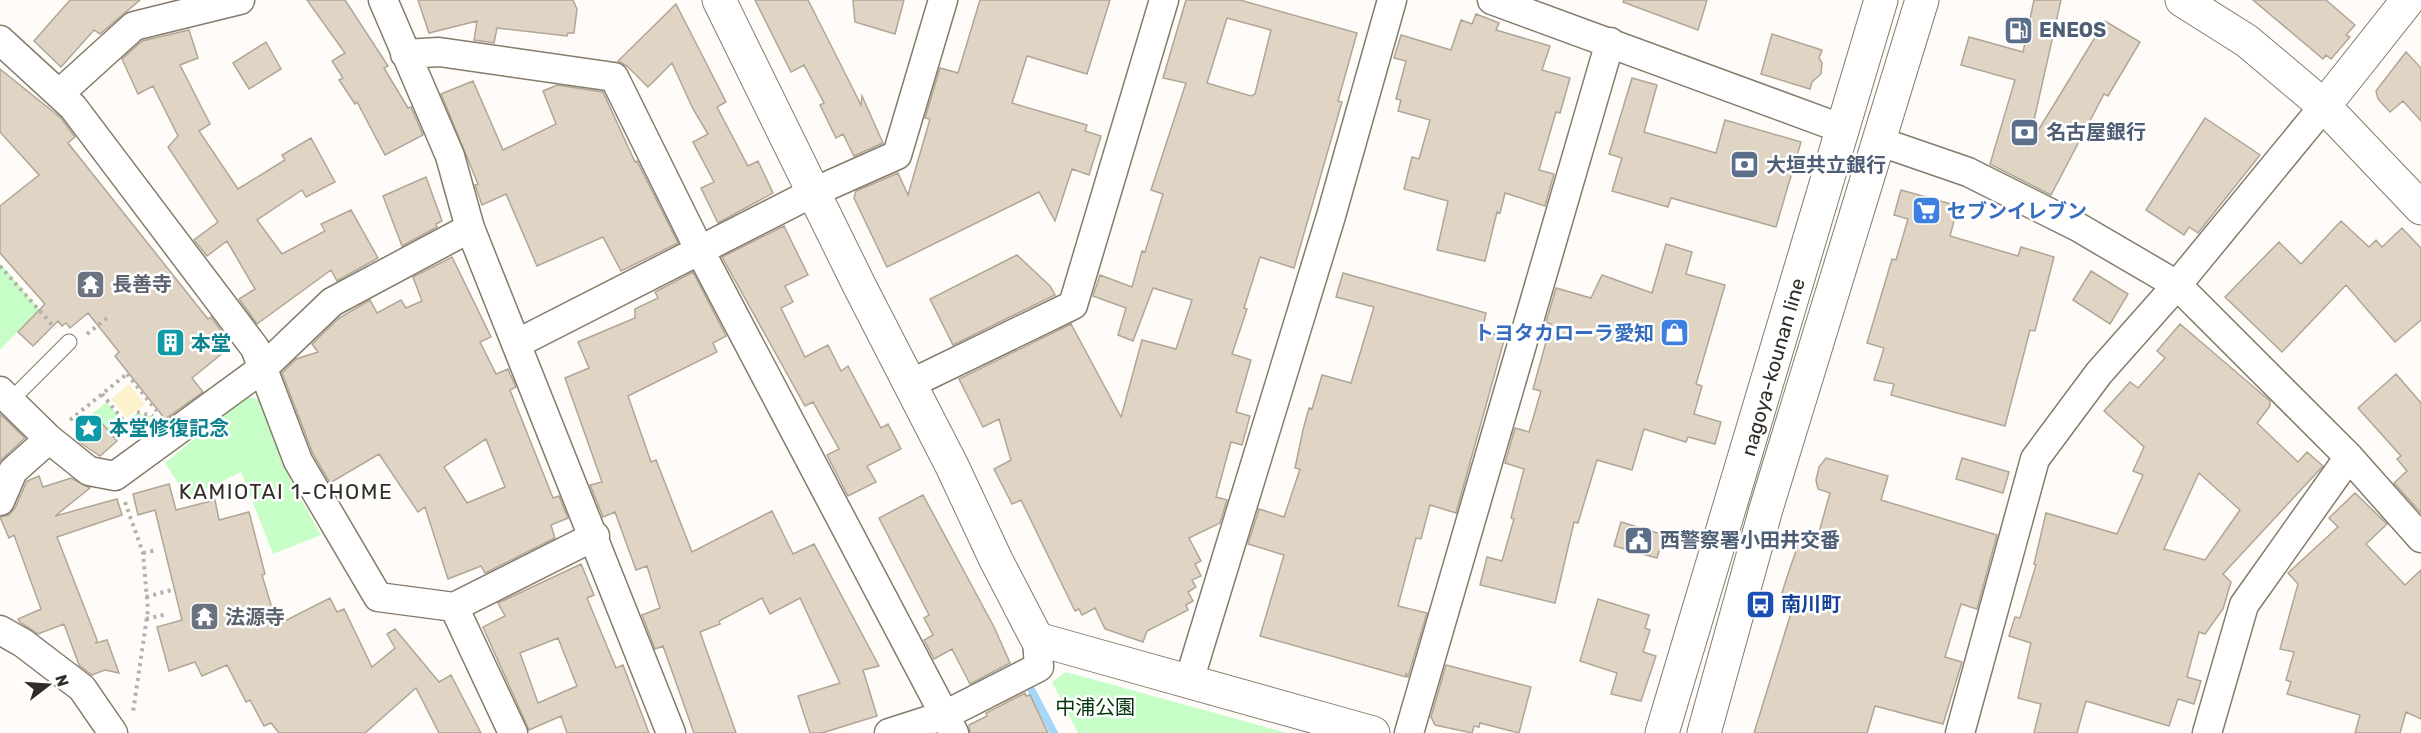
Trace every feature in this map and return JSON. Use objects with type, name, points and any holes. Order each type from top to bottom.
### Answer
[{"type":"street","points":[[60,93],[134,26],[240,0]]},
{"type":"street","points":[[383,0],[450,156],[471,228],[595,536],[671,733]]},
{"type":"street","points":[[719,0],[1037,639],[1039,667],[950,724],[890,733]]},
{"type":"street","points":[[516,344],[814,192],[897,155],[943,0]]},
{"type":"street","points":[[910,384],[1073,305],[1164,0]]},
{"type":"street","points":[[1189,681],[1330,216],[1392,0]]},
{"type":"street","points":[[1492,0],[1843,129]]},
{"type":"street","name":"nagoya-kounan line","points":[[1662,733],[1881,0]]},
{"type":"street","name":"nagoya-kounan line","points":[[1704,733],[1766,509],[1922,0]]},
{"type":"street","points":[[2182,0],[2247,41],[2324,106],[2421,208]]},
{"type":"street","points":[[1960,733],[2035,459],[2099,373],[2177,285],[2408,0]]},
{"type":"street","points":[[0,40],[60,93],[255,348],[298,461],[378,597],[454,607],[595,536]]},
{"type":"street","points":[[1409,733],[1610,42]]},
{"type":"street","points":[[405,54],[439,52],[614,77],[700,251],[950,724]]},
{"type":"street","points":[[1878,141],[1968,172],[2078,227],[2177,285],[2349,458],[2421,538]]},
{"type":"street","points":[[5,396],[59,430],[89,471],[116,476],[263,368],[332,302],[471,228]]},
{"type":"street","points":[[0,501],[13,471],[59,430]]},
{"type":"street","points":[[2207,733],[2244,605],[2349,458]]},
{"type":"street","points":[[454,607],[513,733]]},
{"type":"street","points":[[0,630],[23,643],[82,688],[123,727]]},
{"type":"street","points":[[1037,639],[1373,733]]},
{"type":"lane","points":[[5,396],[74,341]]},
{"type":"path","points":[[0,266],[45,319]]},
{"type":"path","points":[[74,341],[108,318]]},
{"type":"path","points":[[59,430],[128,373],[159,414]]},
{"type":"path","points":[[102,394],[134,433],[127,439]]},
{"type":"path","points":[[137,412],[152,416]]},
{"type":"path","points":[[116,476],[143,553],[146,597],[146,620],[123,727]]},
{"type":"path","points":[[143,553],[157,550]]},
{"type":"path","points":[[146,597],[175,589]]},
{"type":"path","points":[[146,620],[167,614]]},
{"type":"green space","points":[[0,263],[39,309],[0,350]]},
{"type":"green space","points":[[246,396],[259,400],[292,483],[321,535],[273,554],[241,472],[188,498],[165,463]]},
{"type":"green space","points":[[107,402],[130,431],[118,440],[101,421],[84,436],[76,426]]},
{"type":"green space","points":[[136,414],[157,416],[166,427],[151,439],[133,416]]},
{"type":"green space","name":"中浦公園","points":[[1066,672],[1287,733],[1078,733],[1052,682]]},
{"type":"sand","points":[[129,384],[145,404],[127,418],[111,399]]},
{"type":"building","points":[[70,0],[140,0],[100,34],[94,30],[61,67],[34,41]]},
{"type":"building","points":[[307,0],[345,0],[388,66],[384,68],[408,108],[411,107],[423,135],[385,155],[357,102],[355,104],[339,80],[343,78],[332,61],[345,53]]},
{"type":"building","points":[[418,0],[573,0],[577,9],[574,33],[568,33],[567,36],[497,28],[494,43],[474,40],[477,21],[429,33]]},
{"type":"building","points":[[755,0],[808,0],[861,105],[862,96],[883,143],[854,156],[843,134],[836,138],[820,105],[824,103],[804,65],[791,72]]},
{"type":"building","points":[[853,0],[904,0],[895,34],[855,22]]},
{"type":"building","points":[[980,0],[1110,0],[1087,74],[1027,56],[1012,103],[1087,125],[1085,131],[1101,136],[1089,175],[1072,169],[1055,221],[1039,192],[887,267],[854,198],[856,191],[898,173],[908,195],[930,119],[925,118],[940,68],[958,73]]},
{"type":"building","points":[[1186,0],[1240,0],[1357,33],[1338,101],[1342,102],[1294,268],[1260,257],[1244,308],[1247,309],[1232,354],[1251,360],[1236,412],[1250,416],[1242,445],[1231,442],[1216,497],[1227,500],[1220,523],[1189,538],[1201,561],[1195,564],[1201,576],[1192,580],[1196,587],[1188,592],[1193,601],[1186,605],[1188,610],[1147,631],[1143,642],[1105,629],[1095,608],[1082,615],[1079,609],[1075,611],[1021,500],[1012,504],[994,469],[1011,460],[999,419],[983,427],[959,379],[1071,324],[1121,417],[1142,340],[1176,349],[1192,300],[1153,288],[1133,341],[1118,335],[1126,308],[1093,296],[1100,275],[1132,287],[1142,251],[1145,252],[1163,194],[1151,190],[1186,83],[1163,78]],"holes":[[[1227,18],[1271,30],[1255,94],[1251,96],[1207,83]]]},
{"type":"building","points":[[1624,0],[1707,0],[1698,30],[1623,2]]},
{"type":"building","points":[[2034,0],[2061,0],[2028,147],[2105,21],[2140,42],[2108,96],[2104,94],[2051,195],[1990,164],[2015,80],[1961,65],[1969,37],[2023,52]]},
{"type":"building","points":[[2253,0],[2326,0],[2355,25],[2346,35],[2350,37],[2331,59],[2326,55],[2323,59]]},
{"type":"building","points":[[676,4],[726,102],[717,107],[748,166],[758,161],[773,193],[718,223],[701,188],[714,182],[693,142],[708,134],[693,109],[672,63],[648,87],[627,66],[618,61]]},
{"type":"building","points":[[1476,14],[1499,23],[1496,30],[1550,46],[1542,70],[1570,78],[1560,113],[1556,112],[1539,170],[1554,174],[1545,206],[1505,193],[1500,213],[1497,212],[1485,261],[1437,250],[1448,201],[1404,189],[1412,157],[1419,159],[1430,120],[1398,111],[1401,100],[1396,99],[1406,61],[1394,58],[1401,35],[1451,50],[1461,20],[1472,24]]},
{"type":"building","points":[[189,30],[198,58],[180,65],[210,124],[199,131],[238,189],[285,160],[282,155],[311,138],[335,182],[306,197],[302,190],[257,220],[282,254],[325,231],[321,224],[351,210],[378,258],[337,281],[331,270],[257,324],[239,299],[255,289],[227,241],[207,256],[194,240],[218,222],[168,147],[178,136],[153,86],[138,94],[122,59],[142,41]]},
{"type":"building","points":[[1772,34],[1822,50],[1819,58],[1822,63],[1821,74],[1812,82],[1810,89],[1761,74]]},
{"type":"building","points":[[266,42],[281,69],[249,89],[233,63]]},
{"type":"building","points":[[2406,52],[2421,68],[2421,121],[2403,101],[2390,112],[2378,99],[2376,91]]},
{"type":"building","name":"長善寺","points":[[0,69],[61,118],[75,137],[68,143],[208,319],[211,317],[229,341],[227,343],[230,347],[192,378],[203,392],[165,419],[115,356],[119,352],[88,313],[70,328],[66,323],[62,326],[58,321],[33,346],[18,332],[45,304],[0,253],[0,206],[39,175],[0,132]]},
{"type":"building","points":[[1632,78],[1657,85],[1644,132],[1716,153],[1725,120],[1801,142],[1776,227],[1671,198],[1668,207],[1612,191],[1622,158],[1609,154]]},
{"type":"building","points":[[473,81],[503,150],[556,124],[543,91],[557,85],[603,92],[635,162],[637,161],[678,243],[621,271],[603,237],[537,266],[506,194],[482,205],[475,185],[478,184],[441,94]]},
{"type":"building","points":[[2205,118],[2260,155],[2198,233],[2189,227],[2184,235],[2146,210]]},
{"type":"building","points":[[426,177],[442,221],[436,224],[437,227],[402,246],[383,196]]},
{"type":"building","points":[[1901,190],[1958,206],[1950,236],[2018,256],[2021,247],[2054,257],[2035,331],[2030,330],[2005,426],[1891,395],[1894,384],[1874,380],[1884,348],[1867,343],[1892,259],[1896,260],[1908,219],[1894,215]]},
{"type":"building","points":[[2341,221],[2369,247],[2376,240],[2382,247],[2402,228],[2421,248],[2421,320],[2395,342],[2346,285],[2282,352],[2225,297],[2279,242],[2301,264]]},
{"type":"building","points":[[784,226],[808,275],[785,286],[793,302],[781,308],[805,357],[828,345],[841,371],[848,366],[881,428],[888,424],[901,449],[867,466],[876,482],[848,496],[827,455],[839,449],[813,402],[805,406],[722,257]]},
{"type":"building","points":[[1666,244],[1692,252],[1686,274],[1725,285],[1696,384],[1702,386],[1694,414],[1721,422],[1715,444],[1688,437],[1686,442],[1644,429],[1632,470],[1597,460],[1578,523],[1574,522],[1555,603],[1480,585],[1487,557],[1502,561],[1514,519],[1511,518],[1524,469],[1505,463],[1515,428],[1529,432],[1541,391],[1533,389],[1551,324],[1546,322],[1556,288],[1591,298],[1602,275],[1652,293]]},
{"type":"building","points":[[1017,255],[1050,286],[1055,295],[953,345],[930,299]]},
{"type":"building","points":[[452,257],[491,337],[480,342],[496,374],[508,369],[516,387],[510,390],[553,498],[559,496],[568,518],[551,525],[555,538],[485,573],[481,566],[448,579],[425,507],[418,512],[379,454],[330,483],[313,454],[282,373],[296,359],[318,352],[312,344],[339,318],[370,300],[377,313],[401,300],[406,308],[422,301],[413,277]],"holes":[[[486,439],[505,487],[467,503],[444,467]]]},
{"type":"building","points":[[2091,271],[2128,294],[2110,324],[2073,300]]},
{"type":"building","points":[[693,272],[726,336],[713,343],[717,352],[628,396],[651,462],[656,460],[692,552],[772,511],[793,554],[814,544],[879,666],[863,670],[877,716],[822,733],[810,733],[798,696],[840,683],[800,598],[770,614],[762,598],[719,621],[720,624],[700,632],[736,733],[694,733],[663,646],[655,649],[642,615],[660,608],[647,566],[636,570],[615,512],[603,517],[590,485],[602,482],[565,378],[589,368],[578,342],[635,318],[635,309],[658,298],[655,292]]},
{"type":"building","points":[[1343,273],[1486,313],[1482,331],[1505,337],[1456,513],[1430,505],[1421,539],[1416,538],[1398,606],[1427,613],[1408,677],[1406,673],[1406,677],[1260,636],[1284,555],[1248,544],[1259,509],[1284,517],[1300,469],[1295,468],[1303,430],[1322,375],[1351,383],[1374,307],[1336,297]]},
{"type":"building","points":[[2180,324],[2270,401],[2270,406],[2257,423],[2298,462],[2307,452],[2323,466],[2223,574],[2231,582],[2223,609],[2205,634],[2199,632],[2187,677],[2201,681],[2194,704],[2178,699],[2169,726],[2086,701],[2077,733],[2034,733],[2041,704],[2018,698],[2031,643],[2009,636],[2015,617],[2020,618],[2036,565],[2034,564],[2046,513],[2117,534],[2143,475],[2133,471],[2144,447],[2104,411],[2130,382],[2138,388],[2165,358],[2157,351]],"holes":[[[2199,473],[2240,510],[2205,560],[2164,549]]]},
{"type":"building","points":[[2396,374],[2421,403],[2421,513],[2394,483],[2407,471],[2397,459],[2401,456],[2358,408]]},
{"type":"building","points":[[0,414],[25,438],[0,461]]},
{"type":"building","points":[[101,422],[117,441],[100,456],[79,442]]},
{"type":"building","points":[[1826,458],[1888,476],[1881,500],[1997,535],[1977,609],[1961,604],[1945,657],[1962,662],[1943,724],[1875,706],[1867,733],[1754,733],[1795,600],[1781,596],[1787,577],[1798,545],[1814,550],[1830,493],[1818,489],[1816,480],[1819,467]]},
{"type":"building","points":[[1962,458],[2009,472],[2003,493],[1956,479]]},
{"type":"building","points":[[39,476],[43,487],[71,478],[90,488],[55,516],[117,499],[122,515],[57,537],[97,640],[96,643],[107,640],[119,673],[105,670],[92,675],[79,665],[64,624],[38,634],[18,619],[41,609],[14,535],[9,538],[0,517],[9,515],[15,508],[27,481]]},
{"type":"building","points":[[169,484],[176,510],[215,500],[219,520],[249,512],[265,574],[262,575],[277,625],[330,598],[337,612],[344,609],[372,667],[395,648],[387,634],[395,629],[439,682],[451,675],[481,733],[439,733],[416,688],[365,733],[279,733],[271,723],[264,726],[250,700],[246,702],[227,665],[202,676],[195,662],[169,671],[157,627],[182,620],[155,510],[138,515],[133,494]]},
{"type":"building","points":[[2355,493],[2387,524],[2366,544],[2405,585],[2421,570],[2421,719],[2406,712],[2400,733],[2355,733],[2360,715],[2287,694],[2291,682],[2286,680],[2294,652],[2280,649],[2298,584],[2288,573],[2338,527],[2329,518]]},
{"type":"building","points":[[923,495],[994,627],[1010,663],[970,684],[952,649],[934,659],[924,640],[933,635],[924,618],[929,615],[879,518]]},
{"type":"building","name":"西警察署小田井交番","points":[[1621,522],[1664,535],[1657,558],[1614,546]]},
{"type":"building","points":[[581,564],[594,595],[587,598],[616,668],[623,665],[649,733],[567,733],[561,716],[529,730],[483,627],[505,616],[498,603]],"holes":[[[558,638],[577,686],[538,703],[520,653]]]},
{"type":"building","points":[[1598,599],[1649,615],[1645,628],[1650,630],[1643,652],[1656,656],[1641,701],[1611,694],[1617,673],[1580,661]]},
{"type":"building","points":[[1446,665],[1531,687],[1519,733],[1480,723],[1479,727],[1474,726],[1472,733],[1435,725],[1431,717]]},
{"type":"building","points":[[1025,693],[1026,696],[1030,695],[1048,733],[970,733],[969,725],[987,716],[986,713]]},
{"type":"waterway","points":[[1032,691],[1054,733]]},
{"type":"place","name":"ENEOS","points":[[2018,30]]},
{"type":"place","name":"名古屋銀行","points":[[2025,132]]},
{"type":"place","name":"大垣共立銀行","points":[[1745,165]]},
{"type":"place","name":"セブンイレブン","points":[[1926,211]]},
{"type":"place","name":"長善寺","points":[[91,284]]},
{"type":"place","name":"トヨタカローラ愛知","points":[[1675,333]]},
{"type":"place","name":"本堂","points":[[170,343]]},
{"type":"place","name":"本堂修復記念","points":[[88,428]]},
{"type":"place","name":"西警察署小田井交番","points":[[1639,540]]},
{"type":"place","name":"南川町","points":[[1760,604]]},
{"type":"place","name":"法源寺","points":[[204,617]]},
{"type":"district","name":"KAMIOTAI 1-CHOME","points":[[286,492]]}]
